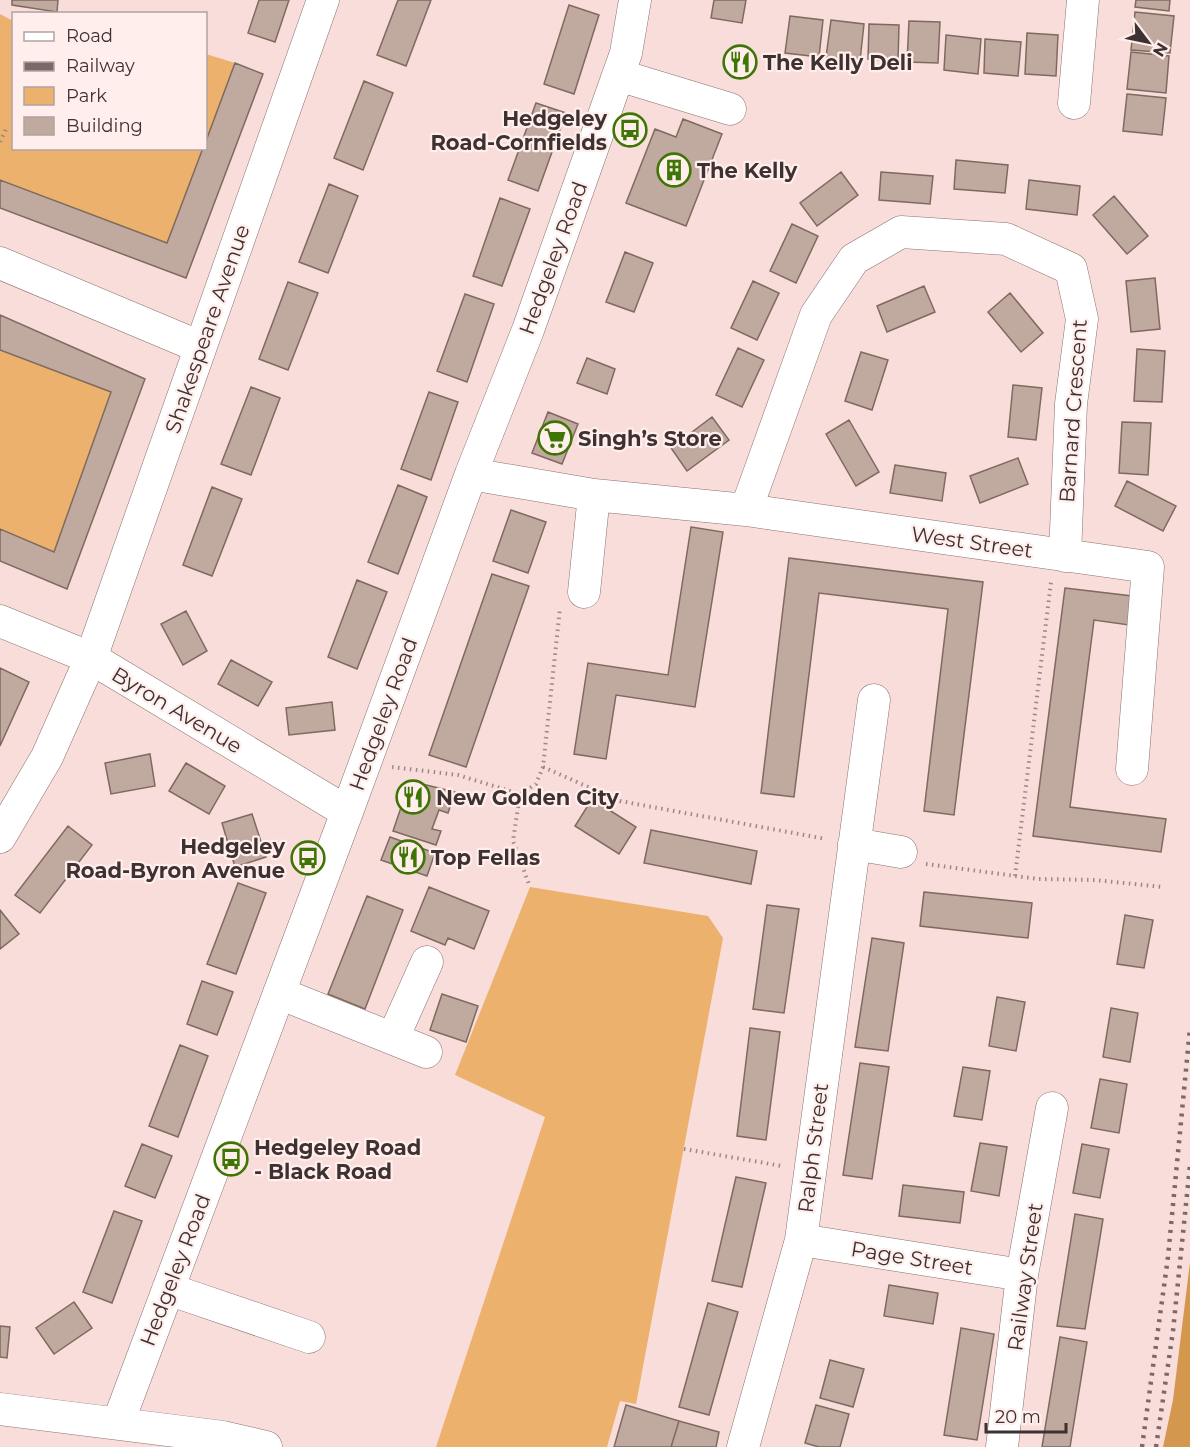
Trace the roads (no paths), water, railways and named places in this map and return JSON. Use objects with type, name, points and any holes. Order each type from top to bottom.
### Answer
[{"type":"street","name":"Shakespeare Avenue","points":[[0,837],[47,757],[91,658],[323,0]]},
{"type":"street","name":"Hedgeley Road","points":[[118,1424],[471,474],[528,330],[626,53],[635,0]]},
{"type":"street","points":[[1074,103],[1083,0]]},
{"type":"street","points":[[618,75],[730,110]]},
{"type":"street","name":"Barnard Crescent","points":[[746,510],[816,315],[854,259],[901,232],[1006,239],[1071,269],[1082,319],[1071,404],[1059,555]]},
{"type":"street","points":[[0,263],[200,347]]},
{"type":"street","name":"West Street","points":[[471,474],[594,495],[746,510],[1149,567],[1132,770]]},
{"type":"street","points":[[584,592],[594,495]]},
{"type":"street","name":"Byron Avenue","points":[[0,621],[91,658],[347,812]]},
{"type":"street","name":"Ralph Street","points":[[743,1447],[801,1240],[874,700]]},
{"type":"street","points":[[854,844],[901,852]]},
{"type":"street","points":[[393,1038],[427,962]]},
{"type":"street","points":[[279,993],[426,1052]]},
{"type":"street","name":"Railway Street","points":[[1002,1447],[1022,1275],[1052,1108]]},
{"type":"street","name":"Page Street","points":[[801,1240],[1022,1275]]},
{"type":"street","points":[[168,1289],[309,1337]]},
{"type":"street","points":[[0,1409],[223,1437],[266,1447]]},
{"type":"railway","points":[[1142,1447],[1168,1257],[1190,1028]]},
{"type":"railway","points":[[1156,1447],[1173,1331],[1190,1165]]},
{"type":"place","name":"The Kelly Deli","points":[[740,62]]},
{"type":"place","name":"Hedgeley Road-Cornfields","points":[[630,130]]},
{"type":"place","name":"The Kelly","points":[[674,170]]},
{"type":"place","name":"Singh’s Store","points":[[555,438]]},
{"type":"place","name":"New Golden City","points":[[413,797]]},
{"type":"place","name":"Top Fellas","points":[[408,857]]},
{"type":"place","name":"Hedgeley Road-Byron Avenue","points":[[308,858]]},
{"type":"place","name":"Hedgeley Road - Black Road","points":[[231,1159]]}]
